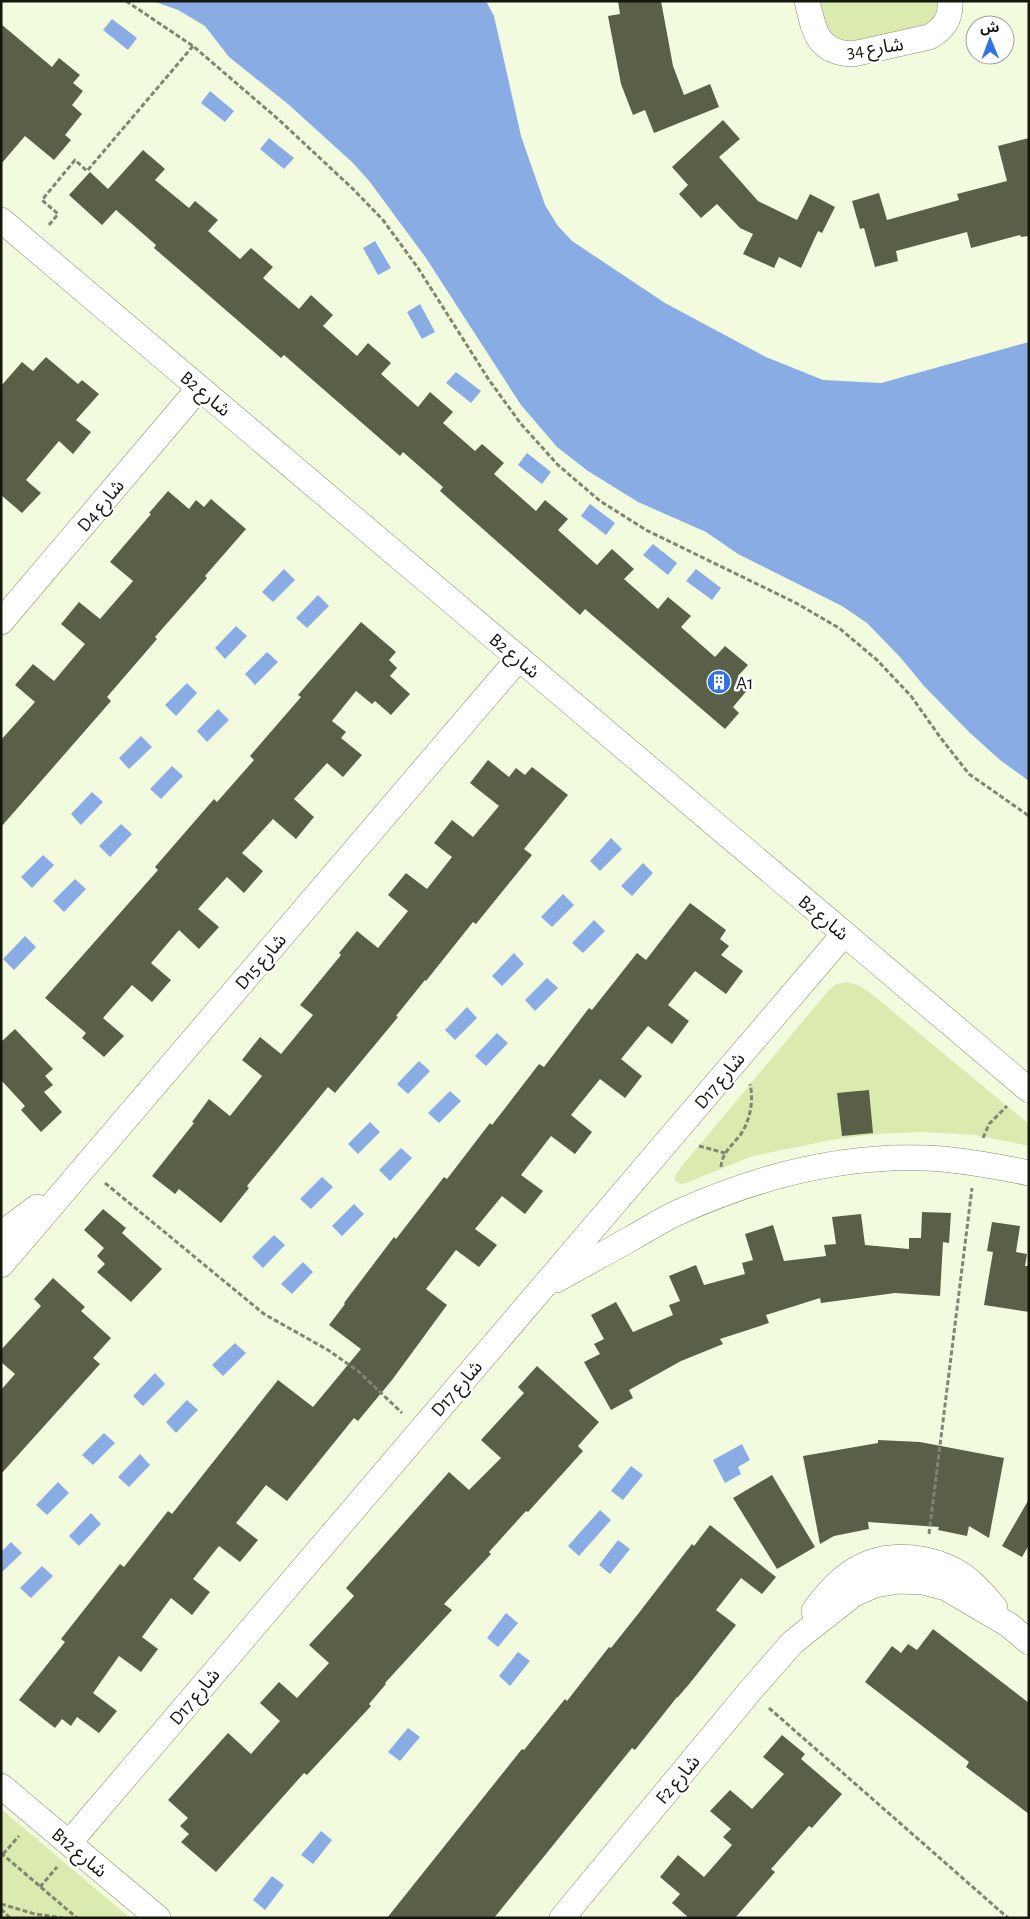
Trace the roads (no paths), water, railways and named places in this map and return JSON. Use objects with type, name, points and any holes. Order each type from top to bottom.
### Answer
[{"type":"street","name":"شارع 34","points":[[807,1],[814,32],[821,42],[841,54],[853,54],[929,37],[946,24],[950,13],[950,1]]},
{"type":"street","name":"B2 شارع","points":[[1,220],[844,934],[1019,1097]]},
{"type":"street","name":"D4 شارع","points":[[1,622],[199,388]]},
{"type":"street","name":"D15 شارع","points":[[1,1265],[520,658]]},
{"type":"street","name":"D17 شارع","points":[[65,1853],[420,1430],[844,934]]},
{"type":"street","points":[[543,1287],[677,1213],[727,1192],[779,1175],[832,1164],[886,1159],[940,1159],[1029,1173]]},
{"type":"street","points":[[1,1234],[80,1172]]},
{"type":"street","name":"F2 شارع","points":[[562,1918],[750,1691],[794,1642],[826,1594],[846,1576],[869,1563],[896,1558],[926,1560],[948,1567],[970,1581],[1009,1625],[1029,1642]]},
{"type":"street","name":"F2 شارع","points":[[794,1642],[854,1594],[875,1585],[899,1581],[923,1582],[946,1588],[1009,1625]]},
{"type":"street","name":"B12 شارع","points":[[1,1786],[65,1853],[158,1918]]},
{"type":"water","points":[[153,1],[486,1],[494,16],[521,136],[545,205],[558,226],[572,241],[665,303],[766,357],[823,380],[881,383],[1029,342],[1029,781],[1000,760],[969,732],[867,623],[842,606],[738,554],[706,532],[638,502],[588,471],[557,447],[521,405],[426,258],[370,182],[353,163],[288,104],[229,57],[205,26],[178,10]]},
{"type":"water","points":[[112,19],[137,38],[128,50],[103,30]]},
{"type":"water","points":[[210,91],[234,111],[225,122],[201,103]]},
{"type":"water","points":[[269,138],[294,158],[284,169],[260,149]]},
{"type":"water","points":[[375,241],[391,268],[378,275],[363,248]]},
{"type":"water","points":[[420,304],[435,332],[422,339],[407,312]]},
{"type":"water","points":[[456,372],[481,391],[471,403],[446,383]]},
{"type":"water","points":[[527,453],[551,472],[542,484],[518,465]]},
{"type":"water","points":[[590,504],[615,523],[606,535],[581,516]]},
{"type":"water","points":[[653,544],[677,563],[668,575],[643,555]]},
{"type":"water","points":[[284,569],[295,580],[273,602],[262,592]]},
{"type":"water","points":[[696,569],[721,588],[712,600],[686,581]]},
{"type":"water","points":[[318,595],[329,606],[307,628],[296,618]]},
{"type":"water","points":[[236,626],[247,636],[225,659],[215,648]]},
{"type":"water","points":[[267,652],[278,662],[255,685],[245,674]]},
{"type":"water","points":[[187,683],[197,693],[176,716],[165,705]]},
{"type":"water","points":[[218,709],[229,720],[207,742],[197,731]]},
{"type":"water","points":[[141,736],[152,747],[129,769],[119,758]]},
{"type":"water","points":[[172,766],[183,776],[161,799],[150,789]]},
{"type":"water","points":[[92,792],[103,802],[81,825],[71,814]]},
{"type":"water","points":[[121,824],[132,834],[110,857],[99,846]]},
{"type":"water","points":[[611,838],[622,849],[600,871],[590,861]]},
{"type":"water","points":[[43,855],[54,865],[32,888],[21,877]]},
{"type":"water","points":[[643,863],[653,873],[632,896],[621,886]]},
{"type":"water","points":[[75,879],[86,889],[64,912],[53,901]]},
{"type":"water","points":[[563,894],[574,905],[552,927],[541,917]]},
{"type":"water","points":[[594,920],[605,931],[583,953],[572,943]]},
{"type":"water","points":[[25,936],[36,947],[14,970],[3,959]]},
{"type":"water","points":[[514,953],[524,964],[502,986],[492,976]]},
{"type":"water","points":[[547,978],[558,988],[535,1011],[525,1000]]},
{"type":"water","points":[[467,1007],[477,1018],[455,1040],[445,1030]]},
{"type":"water","points":[[497,1033],[508,1043],[486,1066],[475,1056]]},
{"type":"water","points":[[419,1061],[430,1071],[408,1094],[397,1084]]},
{"type":"water","points":[[450,1091],[461,1101],[439,1123],[428,1113]]},
{"type":"water","points":[[370,1122],[380,1132],[358,1154],[348,1144]]},
{"type":"water","points":[[401,1148],[412,1158],[390,1181],[379,1170]]},
{"type":"water","points":[[322,1177],[333,1187],[311,1209],[300,1199]]},
{"type":"water","points":[[354,1204],[364,1214],[342,1236],[332,1226]]},
{"type":"water","points":[[274,1235],[285,1245],[263,1268],[252,1257]]},
{"type":"water","points":[[303,1262],[313,1272],[292,1294],[281,1284]]},
{"type":"water","points":[[235,1343],[246,1353],[223,1376],[212,1365]]},
{"type":"water","points":[[155,1373],[165,1384],[143,1406],[133,1396]]},
{"type":"water","points":[[187,1400],[198,1410],[176,1433],[166,1422]]},
{"type":"water","points":[[104,1433],[115,1443],[93,1465],[82,1455]]},
{"type":"water","points":[[742,1444],[750,1460],[738,1467],[741,1474],[725,1483],[713,1460]]},
{"type":"water","points":[[140,1454],[150,1465],[129,1487],[118,1477]]},
{"type":"water","points":[[631,1466],[643,1475],[623,1500],[611,1491]]},
{"type":"water","points":[[58,1482],[69,1493],[47,1515],[36,1505]]},
{"type":"water","points":[[600,1510],[611,1520],[579,1556],[568,1546]]},
{"type":"water","points":[[91,1513],[101,1524],[79,1546],[69,1536]]},
{"type":"water","points":[[618,1540],[630,1549],[610,1574],[599,1565]]},
{"type":"water","points":[[11,1542],[22,1553],[1,1573],[1,1552]]},
{"type":"water","points":[[42,1566],[53,1576],[31,1598],[20,1588]]},
{"type":"water","points":[[506,1613],[518,1623],[498,1647],[487,1638]]},
{"type":"water","points":[[518,1652],[530,1661],[510,1686],[499,1676]]},
{"type":"water","points":[[408,1728],[420,1737],[400,1761],[388,1752]]},
{"type":"water","points":[[321,1831],[332,1840],[313,1864],[301,1855]]},
{"type":"water","points":[[272,1876],[284,1885],[265,1910],[253,1900]]},
{"type":"place","name":"A1","points":[[719,682]]}]
